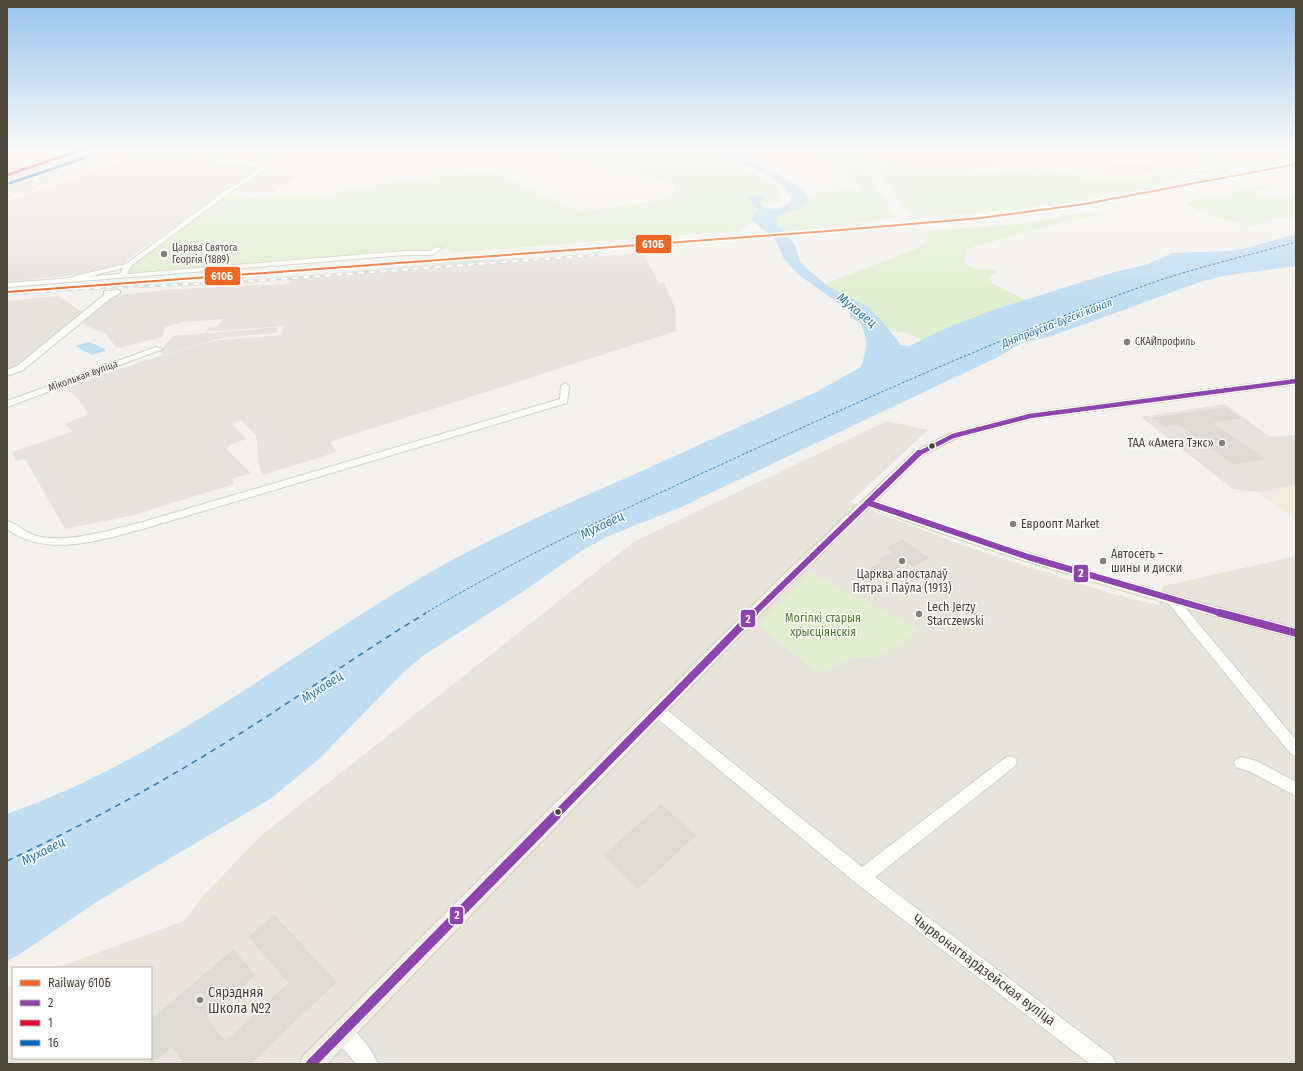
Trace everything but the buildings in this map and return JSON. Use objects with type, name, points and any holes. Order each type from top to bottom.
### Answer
[{"type":"main road","points":[[311,1064],[784,582],[919,453],[952,436],[1030,416],[1296,381]]},
{"type":"main road","points":[[868,503],[988,546],[1173,601],[1296,634]]},
{"type":"street","points":[[71,281],[77,277],[128,265],[216,200]]},
{"type":"street","points":[[7,285],[398,254],[428,254],[432,253],[438,248]]},
{"type":"street","points":[[122,276],[128,265]]},
{"type":"street","points":[[7,373],[20,368],[108,296]]},
{"type":"street","name":"Міколькая вуліца","points":[[7,404],[159,349]]},
{"type":"street","points":[[7,524],[13,530],[28,538],[43,541],[66,540],[104,534],[150,524],[564,401],[565,386]]},
{"type":"street","points":[[1173,601],[1296,750]]},
{"type":"street","name":"Чырвонагвардзейская вуліца","points":[[657,710],[862,877],[1106,1064]]},
{"type":"street","points":[[862,877],[1010,762]]},
{"type":"street","points":[[1241,763],[1252,765],[1296,789]]},
{"type":"street","points":[[342,1033],[353,1043],[368,1064]]},
{"type":"shaded area","points":[[212,200],[128,259],[125,263],[81,274],[7,282],[7,201]]},
{"type":"shaded area","points":[[643,253],[659,283],[664,282],[675,308],[676,331],[330,442],[337,452],[263,475],[259,465],[256,435],[241,420],[232,424],[246,439],[229,445],[227,450],[251,473],[232,479],[234,484],[134,515],[65,529],[25,459],[16,461],[12,452],[73,431],[65,424],[89,414],[79,401],[85,398],[79,400],[66,388],[140,362],[213,341],[281,335],[284,326],[206,332],[208,328],[217,327],[223,319],[182,322],[165,327],[162,337],[117,348],[106,334],[80,323],[100,308],[112,296],[174,289],[288,284],[290,277],[431,264],[436,262],[524,258],[527,262]]},
{"type":"shaded area","points":[[58,296],[84,313],[52,339],[7,301]]},
{"type":"shaded area","points":[[7,301],[52,339],[18,365],[7,370]]},
{"type":"shaded area","points":[[278,327],[276,333],[221,338],[163,355],[160,351],[173,336]]},
{"type":"shaded area","name":"ТАА «Амега Тэкс»","points":[[1225,404],[1270,437],[1296,435],[1296,485],[1258,492],[1233,489],[1141,417]]},
{"type":"shaded area","points":[[887,421],[928,430],[850,502],[970,548],[1113,594],[1159,605],[1163,586],[1296,556],[1296,1064],[7,1064],[7,987],[12,984],[12,1059],[152,1059],[152,967],[60,967],[184,921],[205,894],[263,834],[635,541]]},
{"type":"shaded area","points":[[1296,485],[1296,520],[1258,492]]},
{"type":"shaded area","points":[[766,632],[817,674],[852,658],[874,658],[980,722],[975,730],[1008,750],[942,803],[894,765],[824,827],[679,717],[716,676],[733,665],[755,637],[760,639]]},
{"type":"shaded area","points":[[676,737],[684,742],[639,778],[625,763],[653,741],[659,744]]},
{"type":"shaded area","points":[[263,834],[267,842],[390,954],[360,987],[279,1064],[7,1064],[7,987],[12,984],[12,1059],[152,1059],[152,967],[60,967],[184,921],[205,894]]},
{"type":"green space","points":[[220,200],[554,200],[581,212],[660,200],[754,200],[758,211],[754,214],[753,221],[738,231],[457,252],[450,252],[449,249],[435,249],[126,274],[127,269]]},
{"type":"green space","points":[[760,200],[780,200],[780,202],[773,204],[760,202]]},
{"type":"green space","points":[[803,200],[885,200],[896,218],[782,232],[776,223],[778,216]]},
{"type":"green space","points":[[899,200],[1082,200],[1013,210],[912,218]]},
{"type":"green space","points":[[1198,200],[1296,200],[1296,217],[1278,217],[1252,226],[1226,220],[1197,210],[1188,205],[1188,203]]},
{"type":"green space","points":[[1089,212],[1102,215],[1066,221],[966,249],[964,261],[967,264],[978,269],[996,270],[998,272],[988,277],[993,284],[1027,300],[968,319],[923,340],[906,333],[891,331],[868,307],[825,284],[918,248],[928,239],[927,231],[1020,224]]},
{"type":"green space","name":"Могілкі старыя хрысціянскія","points":[[810,573],[920,630],[874,658],[852,658],[817,674],[759,625]]},
{"type":"water","points":[[749,200],[762,200],[760,202],[762,206],[773,209],[785,206],[791,201],[807,200],[807,203],[799,209],[778,216],[776,223],[795,245],[800,261],[828,286],[868,307],[883,322],[901,345],[909,346],[949,327],[990,311],[1111,273],[1148,264],[1172,253],[1229,251],[1247,248],[1296,234],[1296,266],[1223,276],[1200,282],[1052,336],[1022,343],[998,357],[679,508],[606,537],[583,550],[521,593],[424,655],[405,671],[319,759],[270,799],[98,901],[20,954],[7,961],[7,814],[64,791],[118,765],[171,735],[223,704],[377,604],[455,558],[508,531],[816,392],[861,367],[865,355],[866,340],[860,322],[851,318],[849,313],[851,312],[799,275],[784,259],[775,239],[753,221],[753,217],[758,210]]},
{"type":"water","points":[[90,342],[105,349],[105,351],[92,355],[75,346]]},
{"type":"ferry route","points":[[424,614],[502,570],[622,510],[945,364],[1046,323],[1149,284],[1204,267],[1296,242]]},
{"type":"ferry route","points":[[7,861],[67,832],[184,768],[426,613]]},
{"type":"railway","points":[[7,294],[114,287],[227,283],[597,255]]},
{"type":"rail line","name":"610Б","points":[[7,292],[829,231],[981,218],[1106,200]]},
{"type":"transit line","name":"2","points":[[311,1064],[784,582],[919,453],[953,436],[1030,416],[1296,381]]},
{"type":"transit line","name":"2","points":[[869,503],[1028,557],[1188,604],[1296,633]]},
{"type":"place","name":"Царква Святога Георгія (1889)","points":[[164,254]]},
{"type":"place","name":"СКАЙпрофиль","points":[[1127,342]]},
{"type":"place","name":"ТАА «Амега Тэкс»","points":[[1222,443]]},
{"type":"place","name":"Евроопт Market","points":[[1013,524]]},
{"type":"place","name":"Царква апосталаў Пятра і Паўла (1913)","points":[[902,561]]},
{"type":"place","name":"Автосеть – шины и диски","points":[[1103,561]]},
{"type":"place","name":"Lech Jerzy Starczewski","points":[[919,614]]},
{"type":"place","name":"Сярэдняя Школа №2","points":[[200,1000]]},
{"type":"water label","name":"Мухавец","points":[[857,310]]},
{"type":"water label","name":"Дняпроўска-Бугскі канал","points":[[1057,323]]},
{"type":"water label","name":"Мухавец","points":[[602,525]]},
{"type":"water label","name":"Мухавец","points":[[322,687]]},
{"type":"water label","name":"Мухавец","points":[[43,851]]}]
